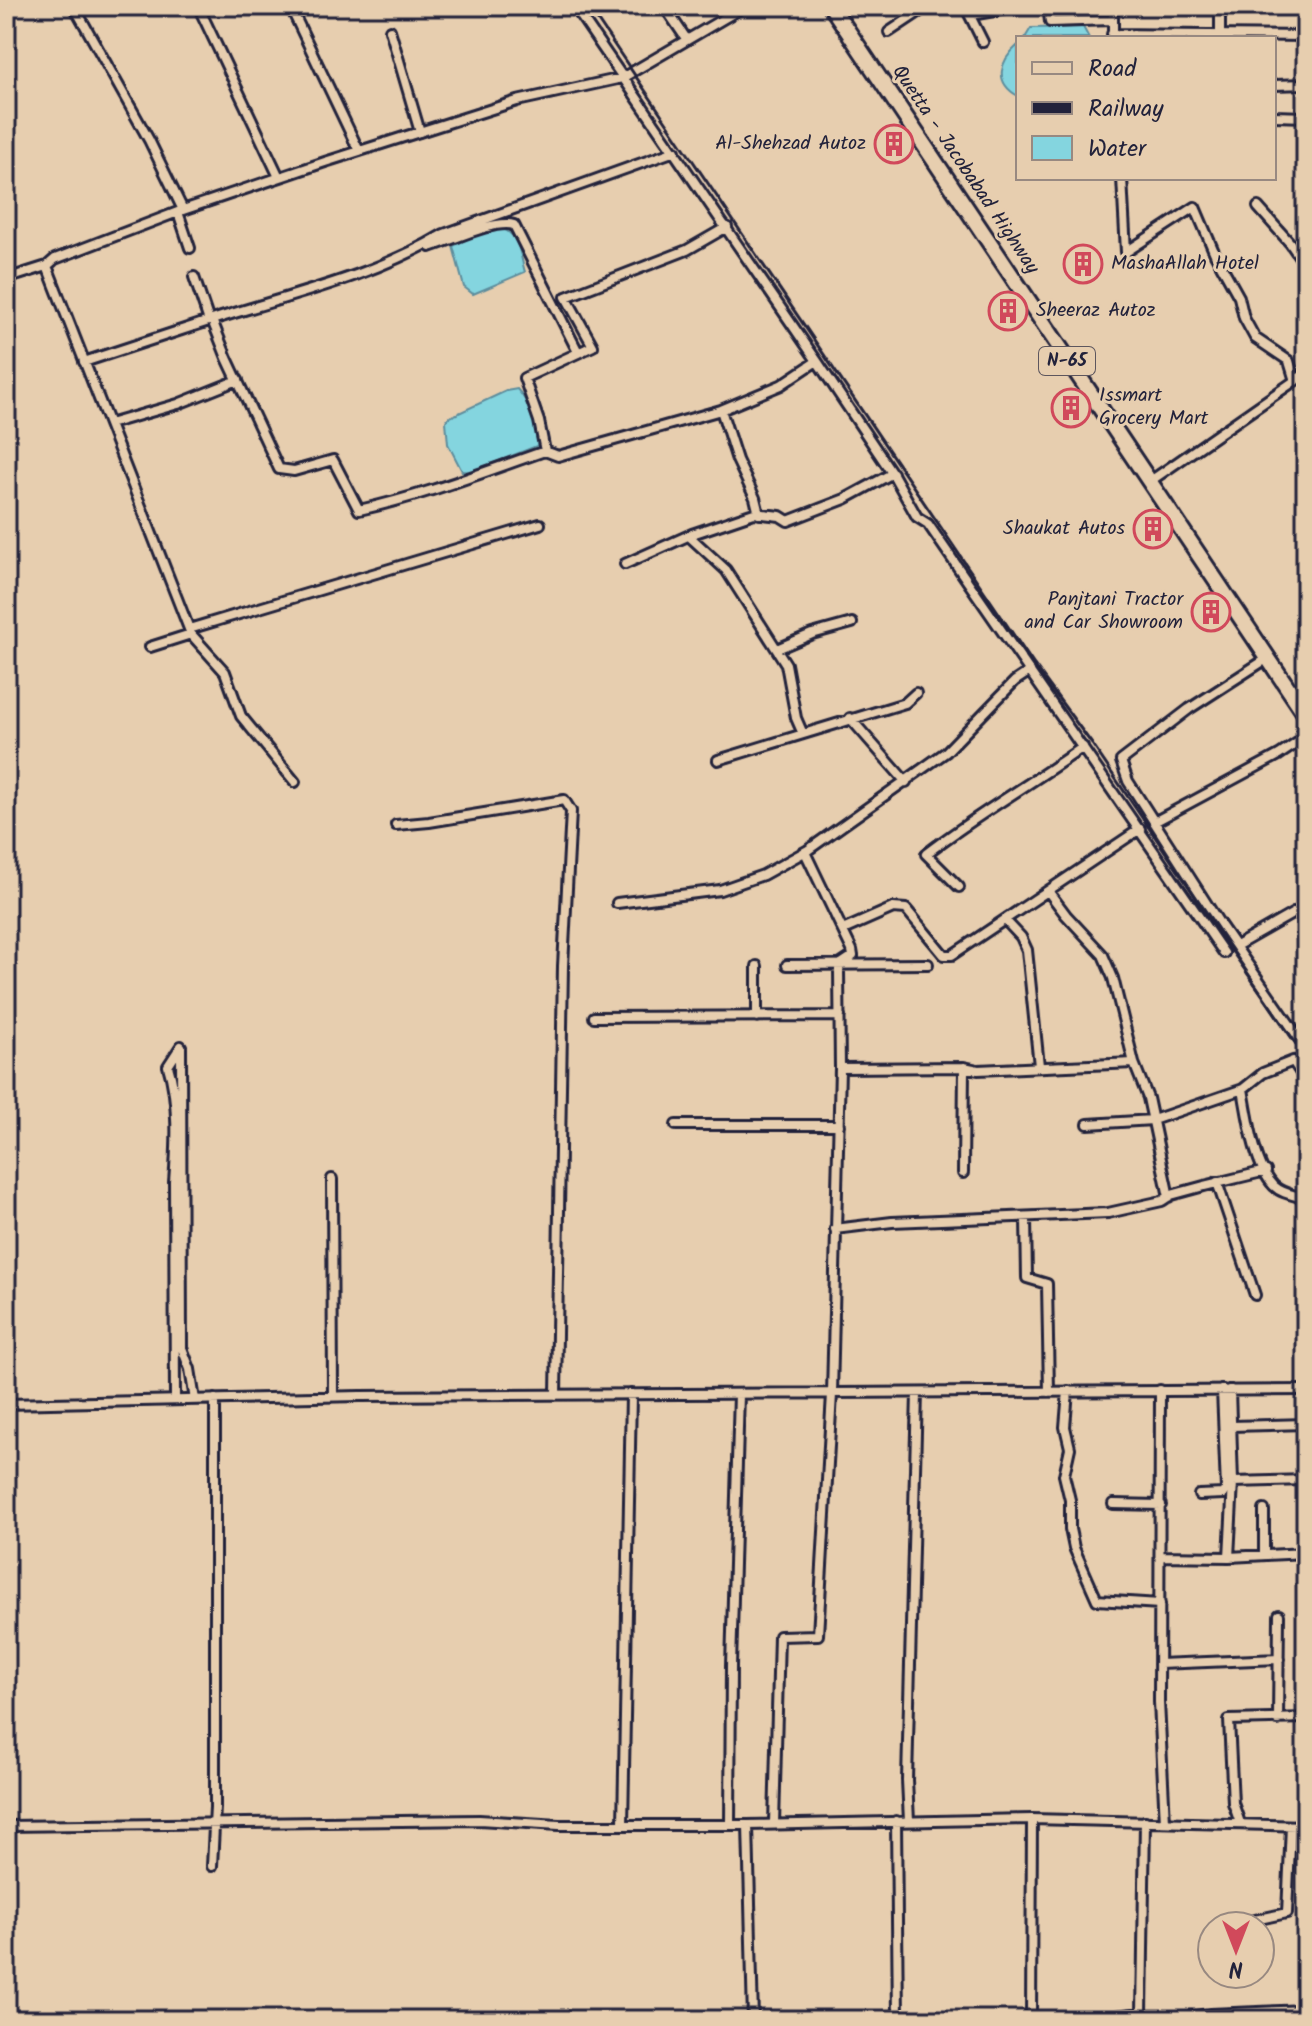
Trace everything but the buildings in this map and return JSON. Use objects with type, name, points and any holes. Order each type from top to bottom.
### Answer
[{"type":"highway","name":"Quetta - Jacobabad Highway","points":[[831,6],[1306,715]]},
{"type":"street","points":[[6,10],[16,6]]},
{"type":"street","points":[[74,6],[149,140],[181,211],[190,248]]},
{"type":"street","points":[[198,6],[279,177]]},
{"type":"street","points":[[290,6],[359,151]]},
{"type":"street","points":[[574,6],[893,473],[917,517],[928,524],[1224,953]]},
{"type":"street","points":[[664,6],[687,40]]},
{"type":"street","points":[[6,279],[47,266],[55,259],[181,211],[279,177],[517,101],[622,78],[745,6]]},
{"type":"street","points":[[889,32],[911,10],[928,6]]},
{"type":"street","points":[[965,6],[983,42]]},
{"type":"street","points":[[971,15],[1024,6]]},
{"type":"street","points":[[1048,6],[1050,22],[1112,20]]},
{"type":"street","points":[[1113,6],[1112,36],[1306,36]]},
{"type":"street","points":[[1220,6],[1220,36]]},
{"type":"street","points":[[390,30],[420,132]]},
{"type":"street","points":[[1276,85],[1306,84]]},
{"type":"street","points":[[1276,116],[1306,117]]},
{"type":"street","points":[[413,253],[444,234],[675,151]]},
{"type":"street","points":[[1122,180],[1126,252],[1195,207],[1215,254],[1239,297],[1244,318],[1255,338],[1289,361],[1295,381]]},
{"type":"street","points":[[1258,207],[1306,266]]},
{"type":"street","points":[[84,362],[268,302],[293,298],[413,253],[508,223],[514,225],[578,352]]},
{"type":"street","points":[[545,451],[539,421],[524,378],[593,346],[566,297],[687,250],[727,227]]},
{"type":"street","points":[[47,266],[190,632],[225,672],[241,716],[295,782]]},
{"type":"street","points":[[194,277],[210,321],[279,469],[294,471],[333,460],[359,510],[407,498],[545,451],[558,456],[721,410],[781,385],[817,361]]},
{"type":"street","points":[[1149,482],[1306,373]]},
{"type":"street","points":[[109,424],[178,404],[238,380]]},
{"type":"street","points":[[721,410],[759,514]]},
{"type":"street","points":[[625,564],[689,536],[759,514],[780,516],[788,521],[845,499],[893,473]]},
{"type":"street","points":[[150,647],[540,524]]},
{"type":"street","points":[[689,536],[726,570],[786,664],[796,718],[803,734]]},
{"type":"street","points":[[777,649],[812,634],[852,623]]},
{"type":"street","points":[[1268,658],[1189,709],[1121,761],[1128,781],[1154,822],[1305,1043]]},
{"type":"street","points":[[617,903],[720,890],[763,875],[805,852],[946,752],[1015,681],[1030,671]]},
{"type":"street","points":[[718,760],[905,703],[916,693]]},
{"type":"street","points":[[850,718],[906,782]]},
{"type":"street","points":[[1154,822],[1279,755],[1306,737]]},
{"type":"street","points":[[959,887],[926,854],[964,824],[1032,783],[1083,747]]},
{"type":"street","points":[[396,825],[564,800],[571,811],[563,966],[556,1395]]},
{"type":"street","points":[[843,930],[893,908],[906,909],[944,955],[952,955],[1140,829]]},
{"type":"street","points":[[805,852],[853,956],[841,964]]},
{"type":"street","points":[[1048,891],[1103,955],[1113,978],[1134,1063],[1148,1098],[1169,1197]]},
{"type":"street","points":[[1236,946],[1306,906]]},
{"type":"street","points":[[1005,920],[1021,937],[1027,950],[1039,1066]]},
{"type":"street","points":[[774,1824],[779,1636],[818,1635],[832,1394],[841,964]]},
{"type":"street","points":[[787,965],[928,964]]},
{"type":"street","points":[[757,966],[757,1017]]},
{"type":"street","points":[[594,1017],[840,1016]]},
{"type":"street","points":[[175,1400],[176,1158],[173,1082],[168,1066],[181,1046],[182,1348],[190,1369],[195,1400]]},
{"type":"street","points":[[1088,1124],[1153,1120],[1243,1089],[1263,1073],[1293,1061],[1306,1081]]},
{"type":"street","points":[[840,1068],[964,1067],[978,1070],[1134,1063]]},
{"type":"street","points":[[963,1173],[964,1067]]},
{"type":"street","points":[[1243,1089],[1248,1119],[1274,1186],[1305,1199]]},
{"type":"street","points":[[676,1125],[839,1125]]},
{"type":"street","points":[[835,1229],[892,1222],[1108,1213],[1266,1171]]},
{"type":"street","points":[[332,1179],[333,1396]]},
{"type":"street","points":[[1217,1182],[1255,1295]]},
{"type":"street","points":[[1026,1218],[1027,1278],[1047,1284],[1049,1392]]},
{"type":"street","points":[[1160,1390],[1159,1664],[1165,1822]]},
{"type":"street","points":[[1226,1390],[1233,1482],[1229,1557]]},
{"type":"street","points":[[1199,1495],[1218,1496],[1224,1494],[1226,1489],[1226,1390]]},
{"type":"street","points":[[6,1404],[333,1396],[1306,1390]]},
{"type":"street","points":[[1068,1391],[1065,1427],[1070,1448],[1064,1475],[1070,1500],[1070,1529],[1074,1548],[1097,1600],[1160,1604]]},
{"type":"street","points":[[909,1821],[917,1393]]},
{"type":"street","points":[[623,1825],[631,1394]]},
{"type":"street","points":[[730,1825],[739,1394]]},
{"type":"street","points":[[212,1866],[215,1399]]},
{"type":"street","points":[[1231,1426],[1306,1424]]},
{"type":"street","points":[[1233,1482],[1306,1480]]},
{"type":"street","points":[[1113,1504],[1161,1505]]},
{"type":"street","points":[[1264,1510],[1264,1554]]},
{"type":"street","points":[[1160,1556],[1229,1557],[1306,1553]]},
{"type":"street","points":[[1278,1720],[1279,1615]]},
{"type":"street","points":[[1159,1664],[1279,1659]]},
{"type":"street","points":[[1240,1823],[1233,1803],[1229,1720],[1306,1718]]},
{"type":"street","points":[[1031,2020],[1032,1819]]},
{"type":"street","points":[[6,1826],[479,1820],[559,1825],[748,1825],[1032,1819],[1306,1826]]},
{"type":"street","points":[[896,1821],[898,2020]]},
{"type":"street","points":[[1022,2020],[1142,2013],[1145,1821]]},
{"type":"street","points":[[748,1825],[753,2020]]},
{"type":"street","points":[[1276,1915],[1287,1913],[1291,1826]]},
{"type":"street","points":[[1164,2020],[1210,2014],[1306,2010]]},
{"type":"water","points":[[1083,27],[1088,36],[1026,36],[1031,28]]},
{"type":"water","points":[[1016,47],[1016,94],[1002,78],[1003,64]]},
{"type":"water","points":[[500,228],[515,240],[525,272],[473,294],[464,287],[453,246],[488,229]]},
{"type":"water","points":[[517,389],[533,416],[539,445],[471,472],[462,471],[448,444],[448,418],[506,391]]},
{"type":"railway","points":[[588,6],[1034,665],[1092,744],[1306,1059]]},
{"type":"place","name":"Al-Shehzad Autoz","points":[[894,144]]},
{"type":"place","name":"MashaAllah Hotel","points":[[1083,264]]},
{"type":"place","name":"Sheeraz Autoz","points":[[1008,311]]},
{"type":"place","name":"Issmart Grocery Mart","points":[[1071,408]]},
{"type":"place","name":"Shaukat Autos","points":[[1153,529]]},
{"type":"place","name":"Panjtani Tractor and Car Showroom","points":[[1211,612]]}]
